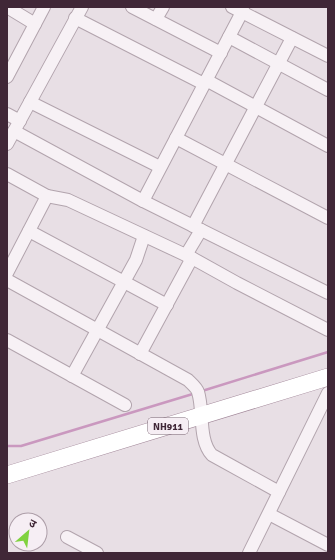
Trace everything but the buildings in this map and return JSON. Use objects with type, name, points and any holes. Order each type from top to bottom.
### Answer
[{"type":"highway","name":"NH911","points":[[7,475],[328,377]]},
{"type":"street","points":[[7,77],[44,7]]},
{"type":"street","points":[[7,144],[82,7]]},
{"type":"street","points":[[132,7],[221,53]]},
{"type":"street","points":[[156,19],[163,7]]},
{"type":"street","points":[[7,8],[35,24]]},
{"type":"street","points":[[143,201],[229,37],[239,9],[328,56]]},
{"type":"street","points":[[76,18],[256,107],[328,146]]},
{"type":"street","points":[[229,37],[328,90]]},
{"type":"street","points":[[140,354],[167,306],[189,257],[197,228],[226,164],[292,38]]},
{"type":"street","points":[[30,102],[160,167]]},
{"type":"street","points":[[7,114],[17,126],[143,201],[328,293]]},
{"type":"street","points":[[176,138],[328,218]]},
{"type":"street","points":[[7,174],[47,196],[68,200],[189,257],[237,284],[328,330]]},
{"type":"street","points":[[7,273],[47,196]]},
{"type":"street","points":[[29,231],[167,306]]},
{"type":"street","points":[[72,376],[136,260],[144,236]]},
{"type":"street","points":[[7,280],[188,380],[198,391],[200,416],[208,450],[212,455],[280,492]]},
{"type":"street","points":[[7,340],[125,406]]},
{"type":"street","points":[[249,553],[328,393]]},
{"type":"street","points":[[268,514],[328,545]]},
{"type":"street","points":[[67,538],[97,553]]},
{"type":"waterway","points":[[202,391],[328,352]]},
{"type":"waterway","points":[[7,446],[21,446],[196,393]]}]
